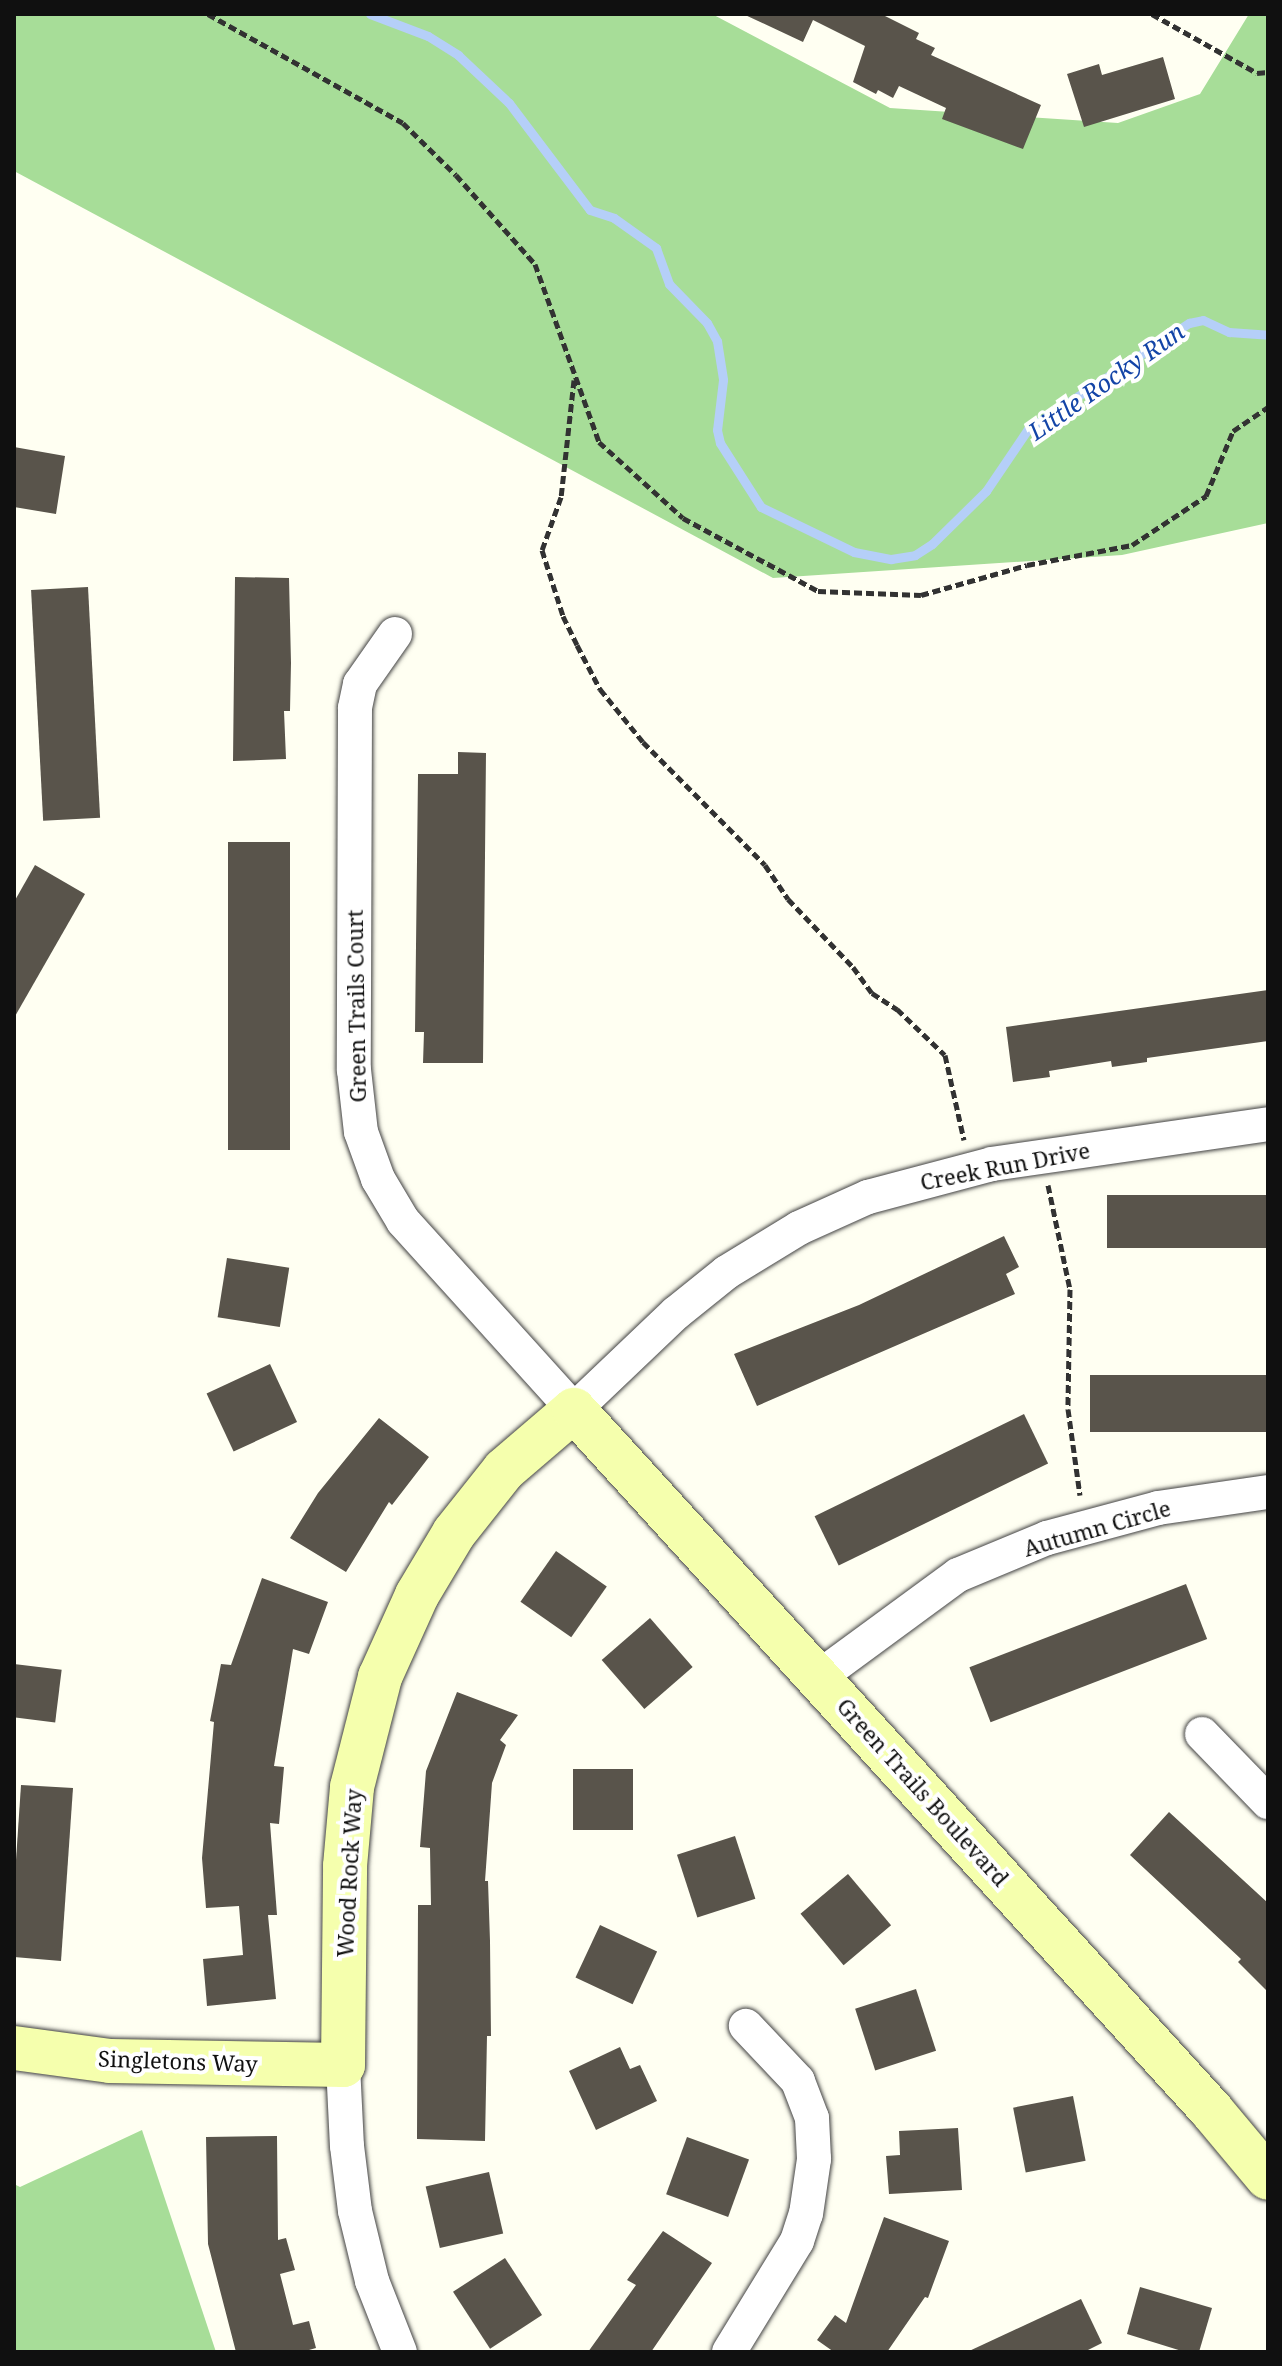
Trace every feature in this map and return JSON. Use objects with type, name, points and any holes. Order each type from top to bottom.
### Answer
[{"type":"street","name":"Green Trails Court","points":[[395,634],[360,684],[355,708],[354,1070],[361,1132],[378,1179],[403,1221],[574,1410]]},
{"type":"street","name":"Creek Run Drive","points":[[574,1410],[676,1313],[727,1272],[799,1228],[868,1197],[971,1168],[1268,1124]]},
{"type":"street","name":"Green Trails Boulevard","points":[[574,1410],[1212,2111],[1268,2178]]},
{"type":"street","name":"Wood Rock Way","points":[[400,2352],[372,2281],[355,2211],[347,2146],[343,2065],[345,1866],[352,1787],[380,1677],[417,1595],[454,1533],[504,1470],[574,1410]]},
{"type":"street","name":"Autumn Circle","points":[[819,1677],[958,1575],[1047,1538],[1158,1508],[1268,1492]]},
{"type":"street","points":[[1202,1734],[1268,1802]]},
{"type":"street","points":[[729,2352],[797,2241],[806,2214],[814,2159],[812,2118],[798,2081],[746,2026]]},
{"type":"street","name":"Singletons Way","points":[[14,2048],[110,2061],[343,2065]]},
{"type":"path","points":[[208,14],[403,123],[456,175],[535,264],[599,442],[683,518],[818,591],[921,595],[1027,565],[1132,545],[1206,496],[1233,431],[1268,407]]},
{"type":"path","points":[[1152,14],[1257,73],[1268,72]]},
{"type":"path","points":[[574,378],[561,497],[542,550],[563,616],[577,645],[600,689],[643,742],[765,865],[788,899],[853,967],[872,993],[897,1009],[945,1055],[971,1168]]},
{"type":"path","points":[[1043,1156],[1070,1289],[1068,1409],[1076,1481],[1088,1527]]},
{"type":"green space","points":[[14,14],[712,14],[890,108],[1118,123],[1200,94],[1249,14],[1268,14],[1268,523],[1122,555],[773,578],[14,171]]},
{"type":"green space","points":[[142,2130],[216,2352],[14,2352],[14,2184],[20,2187]]},
{"type":"building","points":[[743,14],[881,14],[919,33],[916,39],[935,48],[931,55],[1041,105],[1023,149],[942,119],[946,108],[899,86],[893,98],[878,90],[876,94],[853,82],[865,46],[813,20],[803,42]]},
{"type":"building","points":[[1163,57],[1175,99],[1084,127],[1067,74],[1099,64],[1102,75]]},
{"type":"building","points":[[14,447],[65,456],[56,514],[14,507]]},
{"type":"building","points":[[235,577],[289,578],[291,663],[290,711],[284,711],[286,759],[233,761]]},
{"type":"building","points":[[88,587],[100,818],[43,821],[31,590]]},
{"type":"building","points":[[458,752],[486,753],[483,1063],[423,1063],[424,1032],[415,1032],[418,774],[458,774]]},
{"type":"building","points":[[228,842],[290,842],[290,1150],[228,1150]]},
{"type":"building","points":[[35,865],[85,894],[14,1018],[14,902]]},
{"type":"building","points":[[1268,990],[1268,1041],[1147,1058],[1147,1062],[1112,1067],[1111,1061],[1049,1071],[1050,1077],[1013,1082],[1006,1027]]},
{"type":"building","points":[[1107,1195],[1268,1195],[1268,1248],[1107,1248]]},
{"type":"building","points":[[1004,1236],[1019,1267],[1006,1274],[1015,1294],[757,1406],[734,1354],[859,1305]]},
{"type":"building","points":[[227,1258],[289,1268],[280,1327],[218,1317]]},
{"type":"building","points":[[270,1364],[297,1422],[234,1452],[207,1394]]},
{"type":"building","points":[[1090,1375],[1268,1375],[1268,1432],[1090,1432]]},
{"type":"building","points":[[1024,1414],[1048,1463],[839,1566],[815,1516]]},
{"type":"building","points":[[379,1418],[429,1457],[392,1505],[389,1502],[346,1572],[290,1538],[318,1493]]},
{"type":"building","points":[[556,1551],[607,1587],[571,1637],[520,1602]]},
{"type":"building","points":[[262,1578],[328,1602],[309,1654],[293,1649],[274,1766],[284,1767],[279,1824],[270,1823],[277,1915],[268,1915],[276,1999],[207,2006],[203,1959],[243,1955],[239,1906],[206,1908],[202,1858],[214,1722],[210,1721],[221,1664],[231,1665]]},
{"type":"building","points":[[1186,1584],[1207,1639],[991,1722],[969,1667]]},
{"type":"building","points":[[650,1618],[693,1667],[644,1709],[602,1660]]},
{"type":"building","points":[[14,1664],[62,1670],[55,1722],[14,1717]]},
{"type":"building","points":[[457,1692],[518,1715],[500,1740],[506,1745],[492,1783],[485,1881],[488,1881],[491,2036],[487,2036],[485,2141],[417,2139],[418,1905],[431,1905],[430,1848],[420,1847],[426,1771]]},
{"type":"building","points":[[573,1769],[633,1769],[633,1830],[573,1830]]},
{"type":"building","points":[[21,1785],[73,1788],[61,1961],[14,1957],[14,1890]]},
{"type":"building","points":[[1169,1812],[1268,1903],[1268,1992],[1238,1962],[1241,1959],[1130,1855]]},
{"type":"building","points":[[735,1836],[755,1899],[697,1918],[677,1855]]},
{"type":"building","points":[[848,1874],[891,1925],[844,1965],[801,1914]]},
{"type":"building","points":[[600,1925],[657,1952],[633,2004],[575,1978]]},
{"type":"building","points":[[916,1989],[936,2051],[875,2071],[855,2009]]},
{"type":"building","points":[[620,2047],[630,2069],[640,2065],[657,2101],[596,2130],[569,2071]]},
{"type":"building","points":[[1073,2096],[1086,2161],[1026,2172],[1013,2108]]},
{"type":"building","points":[[958,2128],[962,2190],[889,2194],[886,2156],[900,2155],[899,2131]]},
{"type":"building","points":[[277,2136],[278,2240],[286,2238],[295,2270],[280,2274],[293,2325],[309,2321],[316,2348],[302,2352],[236,2352],[208,2244],[206,2137]]},
{"type":"building","points":[[687,2137],[749,2160],[728,2217],[666,2194]]},
{"type":"building","points":[[489,2172],[503,2233],[440,2248],[426,2187]]},
{"type":"building","points":[[884,2217],[949,2241],[928,2298],[925,2297],[887,2352],[834,2352],[817,2340],[835,2315],[846,2323]]},
{"type":"building","points":[[663,2231],[712,2263],[651,2352],[588,2352],[636,2285],[627,2280]]},
{"type":"building","points":[[505,2258],[542,2315],[490,2349],[453,2292]]},
{"type":"building","points":[[1140,2287],[1212,2308],[1199,2352],[1185,2352],[1127,2334]]},
{"type":"building","points":[[1081,2299],[1102,2343],[1084,2352],[967,2352]]},
{"type":"waterway","name":"Little Rocky Run","points":[[370,14],[428,36],[458,55],[509,103],[590,210],[614,218],[656,248],[669,284],[707,323],[717,341],[723,380],[717,430],[720,443],[761,507],[854,552],[891,559],[915,555],[932,544],[986,491],[1028,429],[1189,323],[1203,320],[1229,332],[1268,335]]}]
